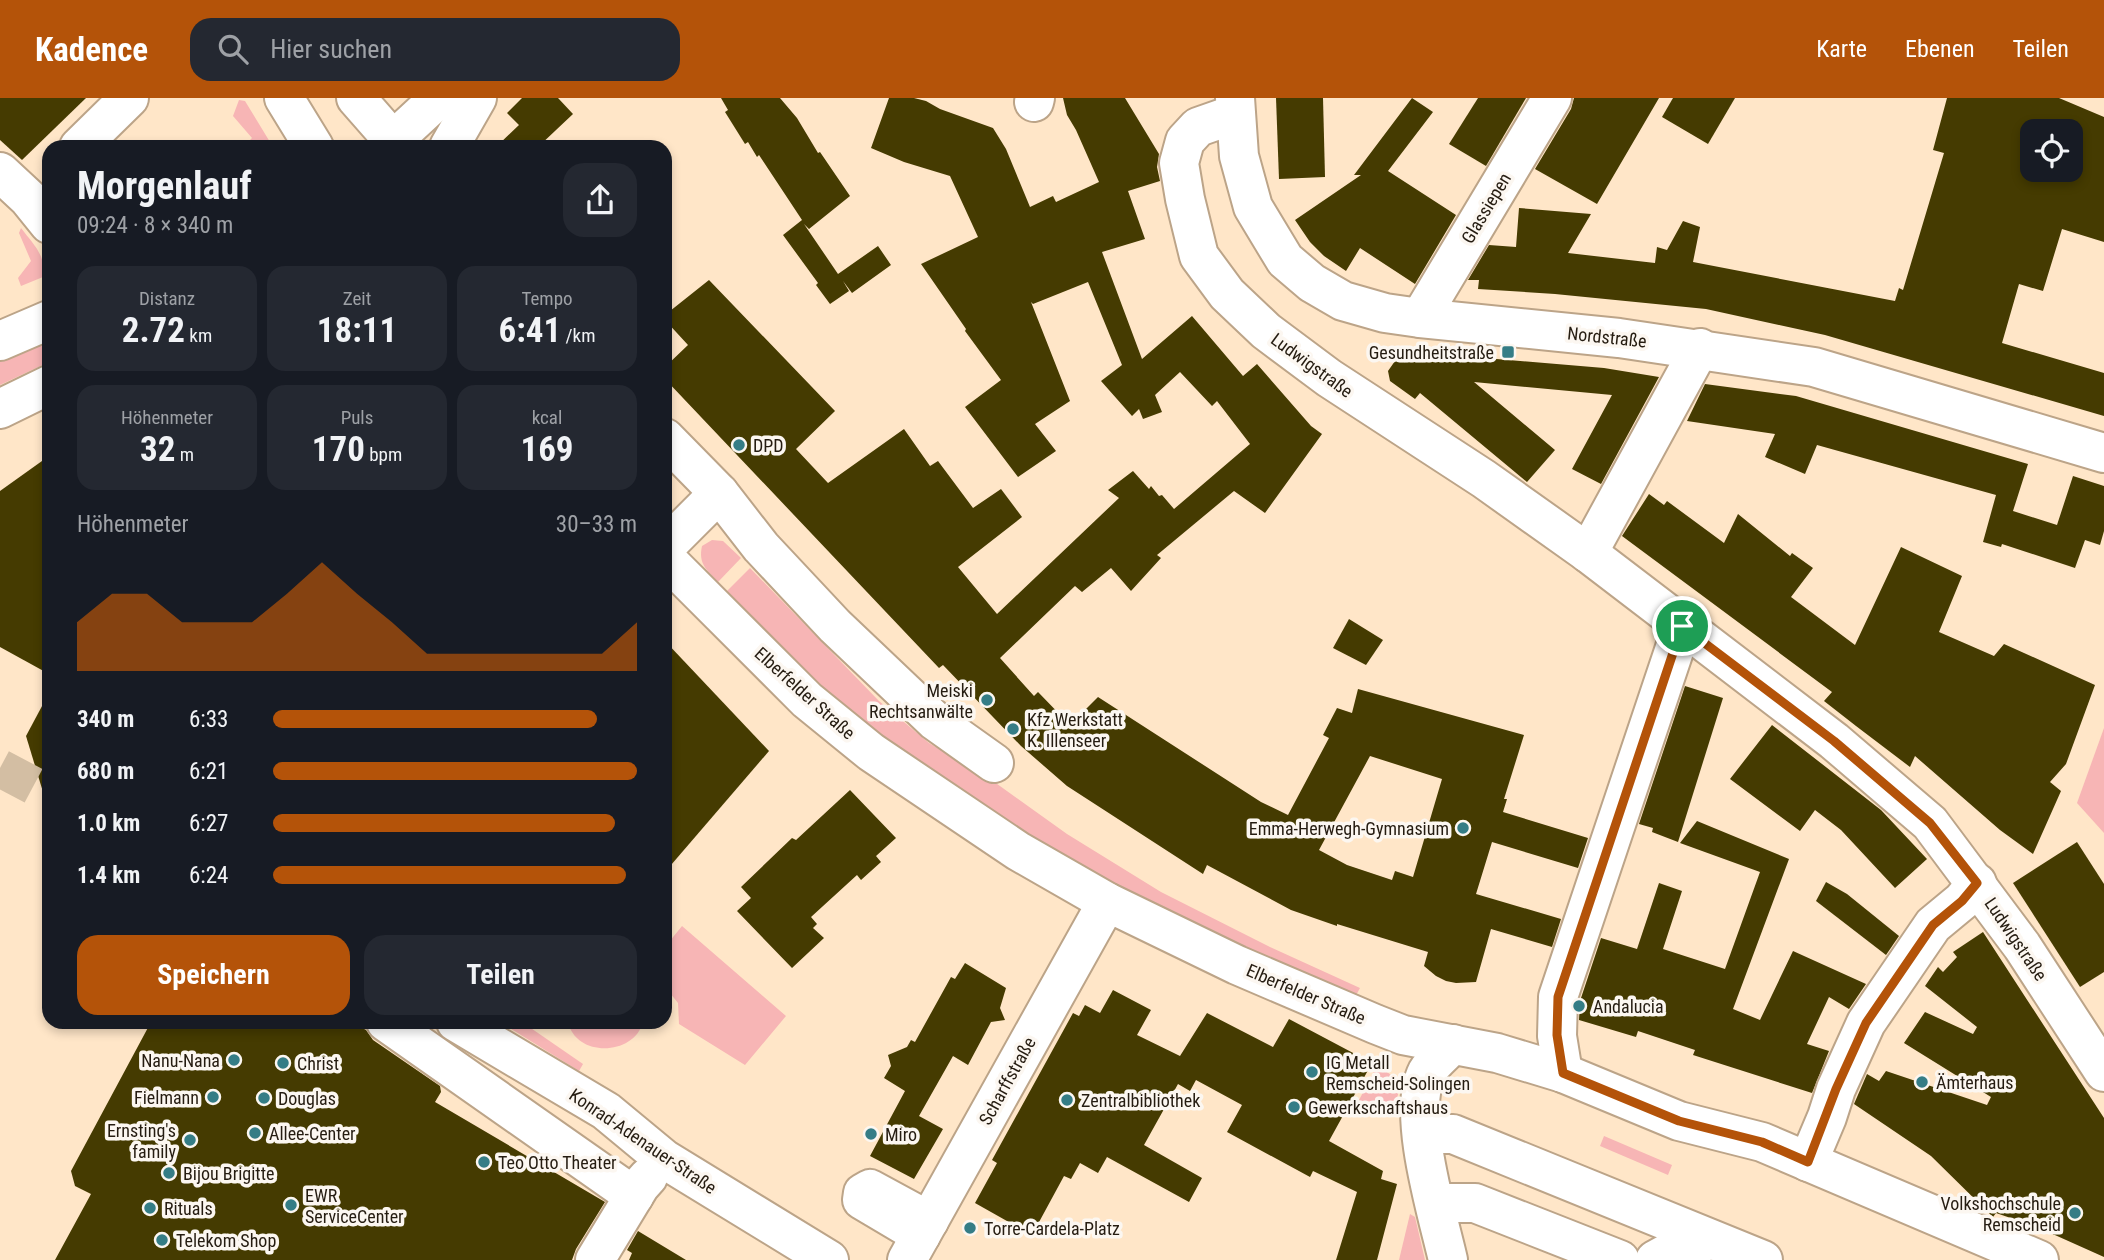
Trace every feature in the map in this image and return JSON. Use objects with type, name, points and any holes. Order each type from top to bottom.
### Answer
[{"type":"street","points":[[86,140],[129,98]]},
{"type":"street","points":[[284,98],[310,140]]},
{"type":"street","points":[[356,98],[389,140]]},
{"type":"street","points":[[398,140],[439,98]]},
{"type":"street","points":[[453,140],[477,98]]},
{"type":"street","name":"Glassiepen","points":[[1420,318],[1552,98]]},
{"type":"street","name":"Nordstraße","points":[[1235,106],[1239,156],[1253,207],[1285,260],[1312,283],[1343,301],[1385,313],[1420,318],[1606,336],[1814,367],[2104,453]]},
{"type":"street","name":"Ludwigstraße","points":[[1235,106],[1198,127],[1185,141],[1179,163],[1199,256],[1227,294],[1266,331],[1329,379],[1484,479],[1588,553],[1834,741],[1920,814],[1977,883],[2022,946],[2104,1072]]},
{"type":"street","points":[[0,172],[42,200]]},
{"type":"street","points":[[0,341],[42,323]]},
{"type":"street","points":[[1588,553],[1700,348]]},
{"type":"street","points":[[0,409],[42,388]]},
{"type":"street","points":[[672,445],[719,493],[761,547],[852,643],[935,721],[994,763]]},
{"type":"street","points":[[672,540],[719,493]]},
{"type":"street","name":"Elberfelder Straße","points":[[672,565],[807,700],[871,752],[1018,851],[1107,902],[1237,965],[1374,1024],[1403,1035],[1497,1053],[1563,1073],[1679,1121],[1762,1142],[2039,1260]]},
{"type":"street","points":[[1563,1073],[1557,1035],[1558,997],[1682,626]]},
{"type":"street","points":[[1808,1162],[1836,1089],[1866,1023],[1933,925],[1962,901],[1977,883]]},
{"type":"street","name":"Scharffstraße","points":[[919,1239],[1107,902]]},
{"type":"street","points":[[396,1029],[634,1196]]},
{"type":"street","name":"Konrad-Adenauer-Straße","points":[[468,1029],[606,1111],[664,1159],[829,1260]]},
{"type":"street","points":[[1448,1260],[1422,1134],[1421,1088],[1428,1070],[1454,1044]]},
{"type":"street","points":[[1422,1134],[1453,1135],[1763,1260]]},
{"type":"street","points":[[595,1260],[634,1196],[664,1159]]},
{"type":"street","points":[[1435,1203],[1475,1203],[1620,1260]]},
{"type":"street","points":[[1655,1260],[1677,1248],[1712,1240]]},
{"type":"shaded area","points":[[239,100],[245,101],[269,140],[250,140],[252,138],[233,116]]},
{"type":"shaded area","points":[[21,228],[42,260],[42,277],[21,286],[18,278],[31,261],[19,233]]},
{"type":"shaded area","points":[[42,339],[42,365],[0,385],[0,358]]},
{"type":"shaded area","points":[[712,540],[723,541],[741,558],[718,582],[704,566],[701,558],[702,546]]},
{"type":"shaded area","points":[[750,568],[879,701],[929,743],[993,781],[1067,834],[1161,892],[1270,947],[1360,988],[1354,999],[1170,919],[975,808],[861,721],[816,682],[726,592]]},
{"type":"shaded area","points":[[2104,728],[2104,833],[2077,803]]},
{"type":"shaded area","points":[[682,926],[786,1016],[745,1065],[679,1024],[678,1003],[672,996],[672,938]]},
{"type":"shaded area","points":[[511,1029],[532,1029],[583,1064],[579,1071]]},
{"type":"shaded area","points":[[571,1029],[640,1029],[629,1041],[605,1048],[593,1047],[573,1034]]},
{"type":"shaded area","points":[[1377,1066],[1389,1074],[1398,1085],[1396,1100],[1390,1107],[1380,1111],[1359,1100]]},
{"type":"shaded area","points":[[1604,1136],[1672,1165],[1668,1175],[1600,1146]]},
{"type":"shaded area","points":[[1410,1214],[1415,1217],[1425,1260],[1399,1260]]},
{"type":"building","points":[[0,98],[86,98],[22,160],[0,140]]},
{"type":"building","points":[[522,98],[558,98],[573,114],[545,140],[503,140],[519,125],[507,113]]},
{"type":"building","points":[[721,98],[780,98],[797,118],[818,153],[820,152],[850,196],[809,229],[804,224],[838,274],[878,246],[891,265],[852,293],[843,281],[849,291],[830,304],[783,235],[802,220],[759,155],[757,157],[748,142],[745,144],[725,112],[728,110]]},
{"type":"building","points":[[889,98],[926,101],[940,109],[993,128],[1006,149],[1030,207],[1053,196],[1056,202],[1099,182],[1067,115],[1063,98],[1125,98],[1159,154],[1157,167],[1160,181],[1128,191],[1145,239],[1102,252],[1142,359],[1192,316],[1243,376],[1257,364],[1311,426],[1322,434],[1265,513],[1234,491],[1157,555],[1161,558],[1131,591],[1111,568],[1082,592],[1075,586],[1000,658],[1034,696],[1038,692],[1070,725],[1098,697],[1261,802],[1288,815],[1329,738],[1323,735],[1337,708],[1352,713],[1358,689],[1524,735],[1504,799],[1507,799],[1503,812],[1588,838],[1578,868],[1492,842],[1476,894],[1561,919],[1552,947],[1491,929],[1476,982],[1446,981],[1424,966],[1428,952],[1291,910],[1207,865],[1203,874],[1067,786],[1021,746],[943,665],[939,668],[672,386],[672,360],[688,345],[672,328],[672,309],[709,280],[835,411],[796,449],[828,483],[904,429],[930,466],[938,461],[973,508],[1001,489],[1022,517],[958,567],[997,614],[1119,498],[1108,490],[1133,471],[1149,489],[1151,486],[1174,509],[1250,444],[1217,401],[1212,406],[1180,372],[1155,395],[1162,412],[1143,419],[1139,409],[1132,416],[1101,381],[1122,365],[1088,282],[1033,304],[1031,302],[1070,401],[1035,424],[1056,451],[1018,477],[965,407],[1001,380],[921,264],[978,237],[950,176],[904,162],[871,148]],"holes":[[[1370,756],[1442,779],[1413,877],[1395,871],[1392,880],[1347,865],[1319,850]]]},
{"type":"building","points":[[1276,98],[1323,98],[1325,177],[1279,179]]},
{"type":"building","points":[[1412,98],[1433,112],[1388,171],[1456,215],[1415,284],[1360,248],[1346,271],[1324,256],[1310,242],[1295,220],[1361,175],[1354,175]]},
{"type":"building","points":[[1478,98],[1526,98],[1486,166],[1449,144]]},
{"type":"building","points":[[1574,98],[1659,98],[1597,204],[1535,169],[1571,109]]},
{"type":"building","points":[[1673,98],[1735,98],[1708,144],[1662,117]]},
{"type":"building","points":[[1947,98],[2059,98],[2104,117],[2104,242],[2062,229],[2043,291],[2019,284],[2002,343],[2104,373],[2104,416],[1825,335],[1706,309],[1478,289],[1479,280],[1468,280],[1489,245],[1516,247],[1519,208],[1591,214],[1568,253],[1655,263],[1657,247],[1667,250],[1683,221],[1700,227],[1693,262],[1895,301],[1899,288],[1903,290],[1944,153],[1933,150]]},
{"type":"building","points":[[1402,351],[1604,368],[1659,377],[1601,484],[1572,469],[1612,395],[1474,382],[1555,450],[1527,482],[1420,393],[1415,399],[1390,381],[1388,371]]},
{"type":"building","points":[[1705,384],[1796,396],[2028,464],[2013,511],[2057,525],[2073,476],[2104,486],[2104,531],[2100,545],[2085,540],[2075,568],[2002,544],[2001,547],[1983,542],[1996,495],[1817,445],[1805,474],[1765,457],[1775,434],[1687,421]]},
{"type":"building","points":[[42,461],[42,670],[0,647],[0,491]]},
{"type":"building","points":[[1649,494],[1664,505],[1667,501],[1724,543],[1738,514],[1790,556],[1792,553],[1813,568],[1791,597],[1855,645],[1901,547],[1962,576],[1939,632],[1994,656],[2004,644],[2095,685],[2066,764],[2050,782],[2061,791],[2033,854],[2000,830],[1915,756],[1910,767],[1856,726],[1824,701],[1832,692],[1622,536]]},
{"type":"building","points":[[1349,619],[1383,640],[1366,665],[1333,648]]},
{"type":"building","points":[[672,648],[769,751],[672,864]]},
{"type":"building","points":[[1685,686],[1723,698],[1678,842],[1652,832],[1653,828],[1639,824]]},
{"type":"building","points":[[42,706],[42,789],[26,736]]},
{"type":"building","points":[[1772,725],[1881,810],[1927,859],[1895,888],[1841,830],[1815,810],[1800,831],[1730,779]]},
{"type":"building","points":[[850,790],[896,838],[876,856],[881,862],[861,880],[857,875],[811,917],[817,924],[813,928],[824,938],[792,968],[737,911],[751,898],[741,887],[792,838],[796,840]]},
{"type":"building","points":[[1697,821],[1789,859],[1733,1009],[1760,1020],[1793,951],[1866,984],[1849,1009],[1829,997],[1807,1044],[1829,1051],[1812,1093],[1693,1055],[1695,1050],[1638,1031],[1636,1037],[1579,1020],[1580,1001],[1601,938],[1637,949],[1659,883],[1682,891],[1663,949],[1725,969],[1760,872],[1680,843]]},
{"type":"building","points":[[2077,842],[2104,884],[2104,972],[2080,987],[2013,883]]},
{"type":"building","points":[[1826,882],[1847,894],[1899,936],[1886,955],[1816,901]]},
{"type":"building","points":[[1983,932],[2104,1118],[2104,1257],[2037,1227],[1996,1213],[1993,1217],[1931,1156],[1854,1104],[1867,1074],[1879,1081],[1886,1071],[1987,1105],[1991,1097],[1904,1043],[1925,1012],[1973,1034],[1977,1027],[1925,986],[1938,967],[1943,972],[1957,957],[1953,952]]},
{"type":"building","points":[[965,963],[1006,988],[1000,1008],[1005,1020],[991,1022],[968,1065],[953,1056],[919,1116],[943,1129],[914,1179],[870,1156],[905,1091],[884,1078],[891,1066],[888,1055],[907,1047],[911,1040],[915,1042],[951,977],[955,979]]},
{"type":"building","points":[[1113,990],[1151,1010],[1137,1035],[1180,1056],[1207,1013],[1273,1047],[1289,1019],[1372,1063],[1329,1141],[1383,1171],[1381,1179],[1397,1184],[1377,1260],[1336,1260],[1357,1192],[1313,1171],[1310,1177],[1227,1132],[1242,1105],[1196,1080],[1190,1091],[1178,1084],[1144,1145],[1202,1178],[1189,1202],[1107,1157],[1098,1173],[1080,1163],[1071,1179],[1064,1176],[1032,1235],[975,1203],[997,1163],[992,1160],[1073,1013],[1079,1016],[1085,1005],[1100,1013]]},
{"type":"building","name":"Allee-Center","points":[[147,1029],[364,1029],[373,1040],[440,1086],[441,1092],[435,1102],[605,1202],[572,1260],[55,1260],[91,1194],[75,1186],[71,1171]]},
{"type":"building","points":[[638,1231],[686,1260],[629,1260],[632,1253],[627,1250]]},
{"type":"tunnel","points":[[0,768],[42,790]]},
{"type":"place","name":"Gesundheitstraße","points":[[1508,352]]},
{"type":"place","name":"DPD","points":[[739,445]]},
{"type":"place","name":"Meiski Rechtsanwälte","points":[[987,700]]},
{"type":"place","name":"Kfz Werkstatt K. Illenseer","points":[[1013,729]]},
{"type":"place","name":"Emma-Herwegh-Gymnasium","points":[[1463,828]]},
{"type":"place","name":"Andalucia","points":[[1579,1006]]},
{"type":"place","name":"Nanu-Nana","points":[[234,1060]]},
{"type":"place","name":"Christ","points":[[283,1063]]},
{"type":"place","name":"IG Metall Remscheid-Solingen","points":[[1312,1072]]},
{"type":"place","name":"Ämterhaus","points":[[1922,1082]]},
{"type":"place","name":"Fielmann","points":[[213,1097]]},
{"type":"place","name":"Douglas","points":[[264,1098]]},
{"type":"place","name":"Zentralbibliothek","points":[[1067,1100]]},
{"type":"place","name":"Gewerkschaftshaus","points":[[1294,1107]]},
{"type":"place","name":"Allee-Center","points":[[255,1133]]},
{"type":"place","name":"Miro","points":[[871,1134]]},
{"type":"place","name":"Ernsting's family","points":[[190,1140]]},
{"type":"place","name":"Teo Otto Theater","points":[[484,1162]]},
{"type":"place","name":"Bijou Brigitte","points":[[169,1173]]},
{"type":"place","name":"EWR ServiceCenter","points":[[291,1205]]},
{"type":"place","name":"Rituals","points":[[150,1208]]},
{"type":"place","name":"Volkshochschule Remscheid","points":[[2075,1213]]},
{"type":"place","name":"Torre-Cardela-Platz","points":[[970,1228]]},
{"type":"place","name":"Telekom Shop","points":[[162,1240]]},
{"type":"route","points":[[1682,626],[1834,741],[1891,789],[1930,823],[1977,883],[1962,901],[1933,925],[1866,1023],[1836,1089],[1808,1162],[1762,1142],[1679,1121],[1563,1073],[1557,1035],[1558,997],[1682,626]]}]
